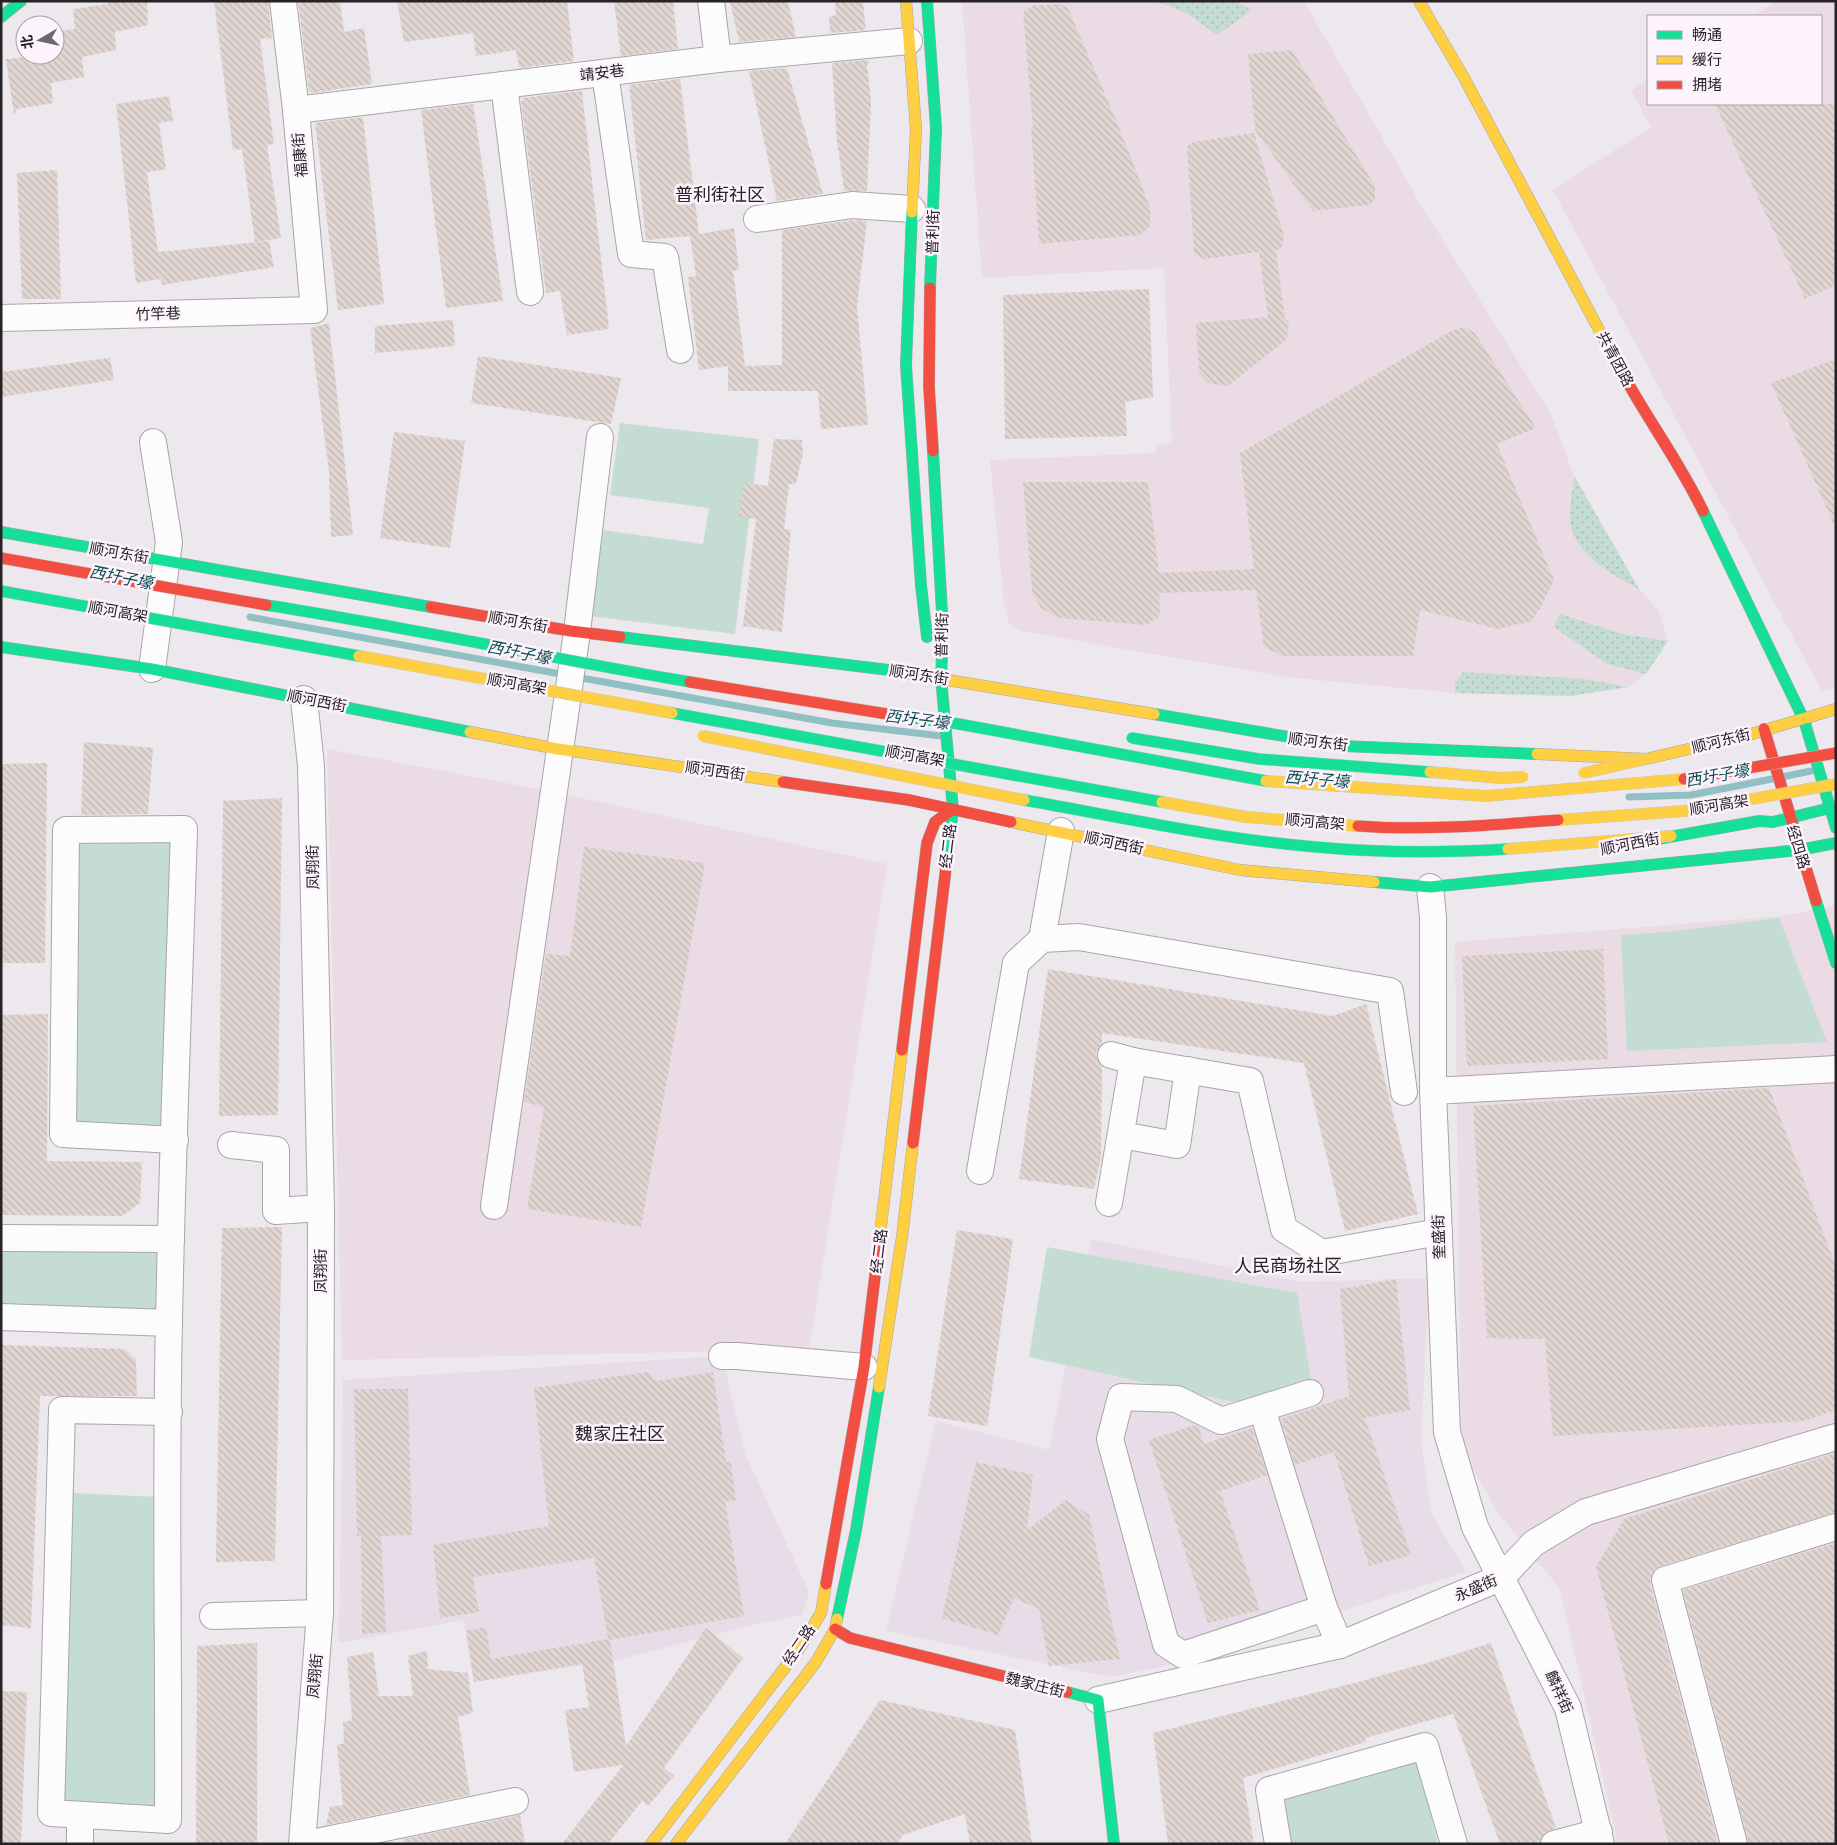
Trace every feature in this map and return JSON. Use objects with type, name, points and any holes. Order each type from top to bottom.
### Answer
[{"type":"main road","points":[[1,17],[21,1]]},
{"type":"main road","name":"普利街","points":[[906,1],[916,128],[906,365],[926,631],[941,678]]},
{"type":"main road","name":"普利街","points":[[927,1],[936,128],[928,332],[929,387],[943,633],[942,631],[941,678]]},
{"type":"main road","name":"共青团路","points":[[1419,1],[1463,76],[1639,404],[1693,490],[1804,720]]},
{"type":"main road","name":"顺河东街","points":[[1,532],[577,632],[941,678],[1203,722],[1269,736],[1342,746],[1646,759],[1804,720],[1836,709]]},
{"type":"main road","name":"顺河高架","points":[[1,558],[222,599],[350,618],[569,667],[959,724],[1254,780],[1486,796],[1686,779],[1793,762],[1836,753]]},
{"type":"main road","name":"顺河高架","points":[[1,590],[1246,817],[1384,828],[1485,825],[1685,811],[1836,784]]},
{"type":"main road","name":"顺河西街","points":[[1,647],[152,669],[558,749],[910,800],[1240,870],[1430,887],[1798,850],[1836,843]]},
{"type":"main road","points":[[569,667],[737,678]]},
{"type":"main road","points":[[941,678],[953,808]]},
{"type":"main road","points":[[529,686],[631,718]]},
{"type":"main road","points":[[930,705],[959,709]]},
{"type":"main road","points":[[1804,720],[1836,828]]},
{"type":"main road","name":"经四路","points":[[1764,729],[1798,850],[1836,963]]},
{"type":"main road","points":[[688,732],[821,762],[1200,832],[1312,847],[1396,852],[1498,850],[1671,836]]},
{"type":"main road","points":[[1123,736],[1259,759],[1501,778],[1538,776]]},
{"type":"main road","points":[[1574,774],[1593,773],[1646,759]]},
{"type":"main road","name":"顺河西街","points":[[1570,856],[1671,836],[1789,818],[1829,804]]},
{"type":"main road","name":"经二路","points":[[651,1844],[798,1649],[821,1613],[864,1367],[927,843],[932,826],[938,817],[953,808]]},
{"type":"main road","name":"经二路","points":[[676,1844],[816,1662],[835,1629],[857,1521],[902,1238],[953,808]]},
{"type":"main road","name":"顺河西街","points":[[1430,887],[1524,865]]},
{"type":"main road","name":"魏家庄街","points":[[835,1629],[850,1638],[1098,1700]]},
{"type":"main road","points":[[1098,1700],[1114,1844]]},
{"type":"street","name":"福康街","points":[[283,1],[296,110],[314,310]]},
{"type":"street","points":[[711,1],[718,59]]},
{"type":"street","name":"靖安巷","points":[[296,110],[718,59],[909,41]]},
{"type":"street","points":[[605,72],[631,254],[665,258],[680,350]]},
{"type":"street","points":[[504,85],[530,292]]},
{"type":"street","points":[[757,219],[852,205],[912,210]]},
{"type":"street","name":"竹竿巷","points":[[1,318],[314,310]]},
{"type":"street","points":[[494,1206],[566,700],[569,667],[577,632],[600,436]]},
{"type":"street","points":[[152,669],[169,542],[153,442]]},
{"type":"street","name":"凤翔街","points":[[302,1844],[320,1613],[321,1208],[311,766],[304,699]]},
{"type":"street","points":[[169,1412],[62,1410],[51,1813],[168,1820],[169,1412],[169,1323],[171,1239],[175,1140],[184,829],[66,830],[63,1134],[175,1140]]},
{"type":"street","points":[[980,1171],[1016,963],[1042,939],[1061,831]]},
{"type":"street","name":"奎盛街","points":[[1430,887],[1433,917],[1433,1091],[1447,1432],[1475,1527],[1502,1577]]},
{"type":"street","points":[[1042,939],[1079,937],[1390,990],[1404,1092]]},
{"type":"street","points":[[1109,1203],[1120,1135],[1122,1058],[1250,1081],[1284,1229],[1322,1253],[1439,1232]]},
{"type":"street","points":[[1433,1091],[1836,1069]]},
{"type":"street","points":[[1120,1135],[1177,1145],[1188,1070]]},
{"type":"street","points":[[231,1145],[276,1150],[276,1211],[321,1208]]},
{"type":"street","points":[[1,1238],[171,1239]]},
{"type":"street","points":[[1,1317],[169,1323]]},
{"type":"street","points":[[722,1356],[864,1367]]},
{"type":"street","points":[[1310,1393],[1221,1421],[1177,1398],[1121,1397],[1110,1439],[1166,1644],[1184,1655],[1324,1608]]},
{"type":"street","points":[[1262,1409],[1324,1608],[1340,1645]]},
{"type":"street","name":"永盛街","points":[[1098,1700],[1340,1645],[1502,1577],[1534,1543],[1586,1512],[1836,1436]]},
{"type":"street","points":[[1734,1844],[1665,1580],[1836,1527]]},
{"type":"street","name":"麟祥街","points":[[1502,1577],[1568,1708],[1600,1838]]},
{"type":"street","points":[[213,1616],[320,1613]]},
{"type":"street","points":[[1278,1844],[1269,1790],[1425,1746],[1454,1844]]},
{"type":"street","points":[[307,1844],[515,1801]]},
{"type":"street","points":[[80,1815],[80,1844]]},
{"type":"street","points":[[1554,1844],[1600,1838]]},
{"type":"shaded area","points":[[962,1],[1304,1],[1422,207],[1551,414],[1574,476],[1639,589],[1659,611],[1668,641],[1646,674],[1628,687],[1570,696],[1455,693],[1286,677],[1021,631],[1009,623],[1004,602],[990,460],[1157,453],[1156,445],[1172,442],[1164,268],[982,278]]},
{"type":"shaded area","points":[[1777,1],[1836,1],[1836,687],[1822,691],[1553,190],[1651,127],[1631,91],[1647,81],[1647,105],[1822,105],[1822,15],[1755,15]]},
{"type":"shaded area","points":[[327,749],[553,792],[887,864],[809,1349],[342,1360]]},
{"type":"shaded area","points":[[1836,905],[1836,1844],[1618,1844],[1560,1589],[1500,1515],[1461,1450],[1455,942],[1783,916]]},
{"type":"shaded area","points":[[1091,1239],[1299,1282],[1429,1278],[1421,1439],[1431,1513],[1466,1572],[1162,1667],[1109,1677],[886,1631],[936,1421],[1049,1450]]},
{"type":"shaded area","points":[[722,1356],[745,1454],[809,1592],[802,1615],[756,1624],[617,1660],[474,1682],[464,1620],[339,1643],[343,1380]]},
{"type":"green space","points":[[1155,1],[1234,1],[1252,10],[1217,35],[1187,13]]},
{"type":"green space","points":[[620,423],[759,439],[735,634],[590,616],[602,530],[703,544],[709,508],[610,495]]},
{"type":"green space","points":[[1574,476],[1639,589],[1606,570],[1586,553],[1578,543],[1572,531],[1570,519]]},
{"type":"green space","points":[[1560,614],[1622,634],[1668,641],[1646,674],[1607,664],[1554,627]]},
{"type":"green space","points":[[1463,672],[1585,679],[1628,687],[1570,696],[1455,693],[1455,683]]},
{"type":"green space","points":[[174,842],[165,1131],[76,1121],[77,844]]},
{"type":"green space","points":[[1779,918],[1827,1042],[1627,1051],[1621,935],[1667,932]]},
{"type":"green space","points":[[1,1245],[159,1250],[156,1310],[1,1307]]},
{"type":"green space","points":[[1047,1247],[1297,1293],[1311,1379],[1238,1403],[1029,1357]]},
{"type":"green space","points":[[71,1493],[159,1497],[159,1811],[60,1804]]},
{"type":"green space","points":[[1417,1757],[1438,1844],[1288,1844],[1280,1797]]},
{"type":"building","points":[[108,1],[147,1],[148,25],[115,32],[116,50],[82,57],[84,77],[51,83],[53,103],[17,109],[14,115],[6,59],[15,58],[15,65],[65,65],[65,30],[75,29],[73,9],[108,4]]},
{"type":"building","points":[[214,1],[268,1],[272,38],[260,39],[274,144],[267,145],[281,238],[255,242],[242,149],[233,150]]},
{"type":"building","points":[[298,1],[340,1],[344,32],[364,28],[372,84],[312,93],[309,91]]},
{"type":"building","points":[[397,1],[567,1],[574,61],[519,68],[516,50],[476,56],[473,33],[404,42]]},
{"type":"building","points":[[614,1],[673,1],[678,49],[621,56]]},
{"type":"building","points":[[730,1],[788,1],[796,37],[739,42]]},
{"type":"building","points":[[835,1],[863,1],[866,30],[830,33],[829,17],[836,15]]},
{"type":"building","points":[[1060,4],[1068,8],[1116,120],[1150,207],[1150,226],[1140,235],[1039,244],[1031,127],[1033,127],[1023,13],[1032,6]]},
{"type":"building","points":[[1292,50],[1375,186],[1375,198],[1370,205],[1313,211],[1255,130],[1248,54]]},
{"type":"building","points":[[869,60],[870,63],[867,64],[871,102],[867,191],[844,191],[837,141],[832,63]]},
{"type":"building","points":[[787,68],[823,194],[777,201],[749,71]]},
{"type":"building","points":[[680,79],[699,234],[734,228],[739,270],[733,271],[745,366],[782,365],[782,230],[853,220],[867,221],[857,307],[868,425],[821,429],[818,391],[728,391],[728,366],[699,370],[688,277],[696,276],[690,236],[646,240],[629,85]]},
{"type":"building","points":[[577,91],[582,92],[609,329],[567,335],[560,291],[546,293],[521,101],[523,101],[523,98]]},
{"type":"building","points":[[169,96],[173,121],[159,123],[166,169],[147,172],[158,252],[269,241],[274,267],[162,285],[161,279],[136,283],[116,104]]},
{"type":"building","points":[[473,104],[503,301],[446,308],[421,110]]},
{"type":"building","points":[[1836,104],[1836,285],[1805,299],[1715,105]]},
{"type":"building","points":[[363,117],[384,304],[338,310],[315,123]]},
{"type":"building","points":[[1254,133],[1284,236],[1281,249],[1276,250],[1285,319],[1289,322],[1287,339],[1228,386],[1208,383],[1199,373],[1196,323],[1268,317],[1259,252],[1204,259],[1194,253],[1187,146],[1194,142]]},
{"type":"building","points":[[57,170],[61,299],[22,299],[17,173]]},
{"type":"building","points":[[1149,289],[1153,397],[1125,402],[1127,436],[1005,439],[1003,295]]},
{"type":"building","points":[[453,320],[455,346],[375,353],[375,326]]},
{"type":"building","points":[[329,323],[353,535],[331,537],[329,471],[310,328]]},
{"type":"building","points":[[1464,327],[1475,333],[1536,428],[1497,444],[1554,580],[1541,607],[1531,621],[1497,629],[1420,610],[1413,656],[1283,656],[1264,647],[1256,590],[1159,593],[1160,616],[1147,625],[1059,618],[1041,608],[1032,592],[1023,482],[1148,482],[1159,573],[1254,569],[1240,453],[1451,331]]},
{"type":"building","points":[[478,356],[621,378],[611,424],[471,403]]},
{"type":"building","points":[[110,358],[114,380],[1,397],[1,372]]},
{"type":"building","points":[[1836,359],[1836,529],[1771,383]]},
{"type":"building","points":[[394,432],[465,441],[450,548],[380,538]]},
{"type":"building","points":[[774,439],[802,440],[803,453],[796,484],[789,484],[784,529],[791,530],[782,632],[743,626],[756,519],[738,516],[744,483],[768,486]]},
{"type":"building","points":[[84,742],[153,748],[148,814],[81,815]]},
{"type":"building","points":[[47,763],[45,963],[1,963],[1,764]]},
{"type":"building","points":[[282,798],[278,1115],[219,1116],[223,801]]},
{"type":"building","points":[[584,847],[705,863],[641,1227],[527,1209],[544,1107],[524,1102],[546,954],[570,956]]},
{"type":"building","points":[[1603,949],[1608,1059],[1467,1066],[1462,956]]},
{"type":"building","points":[[1048,969],[1333,1016],[1366,1004],[1418,1214],[1345,1231],[1304,1063],[1102,1033],[1102,1043],[1096,1052],[1097,1059],[1102,1066],[1101,1157],[1094,1189],[1019,1179]]},
{"type":"building","points":[[48,1014],[47,1161],[142,1162],[140,1203],[122,1216],[1,1215],[1,1015]]},
{"type":"building","points":[[1769,1088],[1836,1267],[1836,1410],[1804,1421],[1553,1436],[1545,1339],[1487,1338],[1473,1106]]},
{"type":"building","points":[[282,1227],[275,1561],[216,1562],[222,1228]]},
{"type":"building","points":[[957,1230],[1013,1239],[987,1426],[928,1416]]},
{"type":"building","points":[[1396,1279],[1410,1410],[1365,1418],[1411,1555],[1369,1566],[1334,1452],[1295,1465],[1281,1419],[1349,1396],[1340,1289]]},
{"type":"building","points":[[1,1345],[125,1349],[136,1360],[137,1396],[40,1396],[31,1628],[1,1625]]},
{"type":"building","points":[[647,1372],[657,1381],[713,1372],[726,1462],[731,1462],[736,1500],[725,1501],[744,1616],[610,1640],[626,1746],[706,1628],[743,1658],[664,1768],[674,1776],[648,1806],[642,1801],[608,1844],[562,1844],[623,1765],[574,1772],[565,1710],[589,1707],[582,1664],[474,1682],[466,1631],[486,1627],[491,1659],[608,1639],[594,1558],[473,1577],[479,1612],[440,1618],[433,1545],[549,1526],[534,1388]]},
{"type":"building","points":[[354,1389],[408,1389],[412,1535],[381,1536],[386,1632],[362,1634],[361,1536],[357,1536]]},
{"type":"building","points":[[1195,1425],[1198,1426],[1204,1444],[1252,1428],[1267,1475],[1220,1491],[1260,1610],[1208,1623],[1149,1440]]},
{"type":"building","points":[[1836,1453],[1836,1512],[1661,1566],[1655,1569],[1651,1576],[1650,1584],[1718,1844],[1669,1844],[1596,1567],[1624,1519]]},
{"type":"building","points":[[976,1462],[1033,1475],[1027,1530],[1066,1500],[1089,1515],[1120,1659],[1049,1666],[1039,1609],[1014,1598],[998,1635],[942,1618]]},
{"type":"building","points":[[1836,1543],[1836,1844],[1749,1844],[1683,1590]]},
{"type":"building","points":[[257,1643],[257,1844],[196,1844],[197,1646]]},
{"type":"building","points":[[1491,1643],[1556,1828],[1544,1833],[1539,1844],[1500,1844],[1453,1714],[1365,1738],[1366,1742],[1243,1778],[1254,1844],[1168,1844],[1153,1733],[1358,1682]]},
{"type":"building","points":[[427,1651],[428,1669],[468,1673],[473,1713],[458,1717],[470,1795],[326,1825],[330,1807],[343,1805],[337,1745],[344,1743],[343,1722],[352,1720],[347,1657],[373,1652],[379,1696],[413,1696],[408,1656]]},
{"type":"building","points":[[1,1691],[27,1692],[21,1844],[1,1844]]},
{"type":"building","points":[[880,1700],[1015,1730],[1032,1844],[970,1844],[965,1814],[903,1835],[897,1844],[785,1844]]},
{"type":"building","points":[[520,1815],[525,1844],[404,1844],[404,1839]]},
{"type":"waterway","name":"西圩子壕","points":[[250,617],[566,675]]},
{"type":"waterway","name":"西圩子壕","points":[[576,677],[832,723],[941,736]]},
{"type":"waterway","name":"西圩子壕","points":[[1782,777],[1811,771]]},
{"type":"waterway","name":"西圩子壕","points":[[1629,797],[1691,795],[1772,779]]},
{"type":"traffic: fast","points":[[1,17],[21,1]]},
{"type":"traffic: fast","points":[[927,1],[936,128],[930,288]]},
{"type":"traffic: fast","points":[[912,212],[906,365],[921,585],[927,637]]},
{"type":"traffic: fast","points":[[933,451],[943,631],[941,678],[953,809],[947,859]]},
{"type":"traffic: fast","points":[[1703,511],[1804,720],[1836,828]]},
{"type":"traffic: fast","points":[[1,532],[431,607]]},
{"type":"traffic: fast","points":[[1,591],[359,656]]},
{"type":"traffic: fast","points":[[266,605],[690,682]]},
{"type":"traffic: fast","points":[[620,637],[889,670],[935,678]]},
{"type":"traffic: fast","points":[[1,647],[152,669],[470,732]]},
{"type":"traffic: fast","points":[[672,713],[1162,802]]},
{"type":"traffic: fast","points":[[1154,714],[1342,746],[1537,754]]},
{"type":"traffic: fast","points":[[893,715],[959,724],[1266,781]]},
{"type":"traffic: fast","points":[[1132,738],[1259,759],[1430,772]]},
{"type":"traffic: fast","points":[[1024,800],[1170,827],[1279,843],[1340,849],[1388,851],[1436,852],[1508,849]]},
{"type":"traffic: fast","points":[[1647,841],[1759,821],[1773,822],[1830,808]]},
{"type":"traffic: fast","points":[[1374,882],[1430,887],[1799,850],[1836,843]]},
{"type":"traffic: fast","points":[[1816,901],[1836,963]]},
{"type":"traffic: fast","points":[[837,1619],[856,1530],[879,1387]]},
{"type":"traffic: fast","points":[[1067,1692],[1098,1700],[1114,1844]]},
{"type":"traffic: slow","points":[[906,1],[916,129],[912,212]]},
{"type":"traffic: slow","points":[[1419,1],[1463,76],[1619,367]]},
{"type":"traffic: slow","points":[[359,656],[672,713]]},
{"type":"traffic: slow","points":[[935,678],[1154,714]]},
{"type":"traffic: slow","points":[[1537,754],[1646,759],[1748,735],[1836,709]]},
{"type":"traffic: slow","points":[[470,732],[558,749],[783,782]]},
{"type":"traffic: slow","points":[[703,736],[1024,800]]},
{"type":"traffic: slow","points":[[1584,773],[1646,759]]},
{"type":"traffic: slow","points":[[1430,772],[1501,778],[1523,777]]},
{"type":"traffic: slow","points":[[1266,781],[1486,796],[1684,779]]},
{"type":"traffic: slow","points":[[1558,820],[1685,811],[1836,784]]},
{"type":"traffic: slow","points":[[1162,802],[1246,817],[1358,826]]},
{"type":"traffic: slow","points":[[1011,822],[1240,870],[1374,882]]},
{"type":"traffic: slow","points":[[1508,849],[1671,836]]},
{"type":"traffic: slow","points":[[878,1251],[902,1050]]},
{"type":"traffic: slow","points":[[879,1387],[902,1237],[913,1143]]},
{"type":"traffic: slow","points":[[651,1844],[799,1649],[821,1613],[826,1584]]},
{"type":"traffic: slow","points":[[676,1844],[816,1662],[835,1629],[837,1619]]},
{"type":"traffic: jam","points":[[930,288],[929,387],[933,451]]},
{"type":"traffic: jam","points":[[1619,367],[1694,492],[1703,511]]},
{"type":"traffic: jam","points":[[1,558],[266,605]]},
{"type":"traffic: jam","points":[[431,607],[571,631],[620,637]]},
{"type":"traffic: jam","points":[[690,682],[893,715]]},
{"type":"traffic: jam","points":[[1764,729],[1816,901]]},
{"type":"traffic: jam","points":[[1684,779],[1836,753]]},
{"type":"traffic: jam","points":[[783,782],[909,800],[1011,822]]},
{"type":"traffic: jam","points":[[902,1050],[927,843],[935,822],[953,809]]},
{"type":"traffic: jam","points":[[1358,826],[1433,828],[1558,820]]},
{"type":"traffic: jam","points":[[913,1143],[947,859]]},
{"type":"traffic: jam","points":[[826,1584],[864,1367],[878,1251]]},
{"type":"traffic: jam","points":[[835,1629],[850,1638],[1067,1692]]},
{"type":"district","name":"普利街社区","points":[[720,195]]},
{"type":"district","name":"人民商场社区","points":[[1288,1266]]},
{"type":"district","name":"魏家庄社区","points":[[620,1434]]}]
